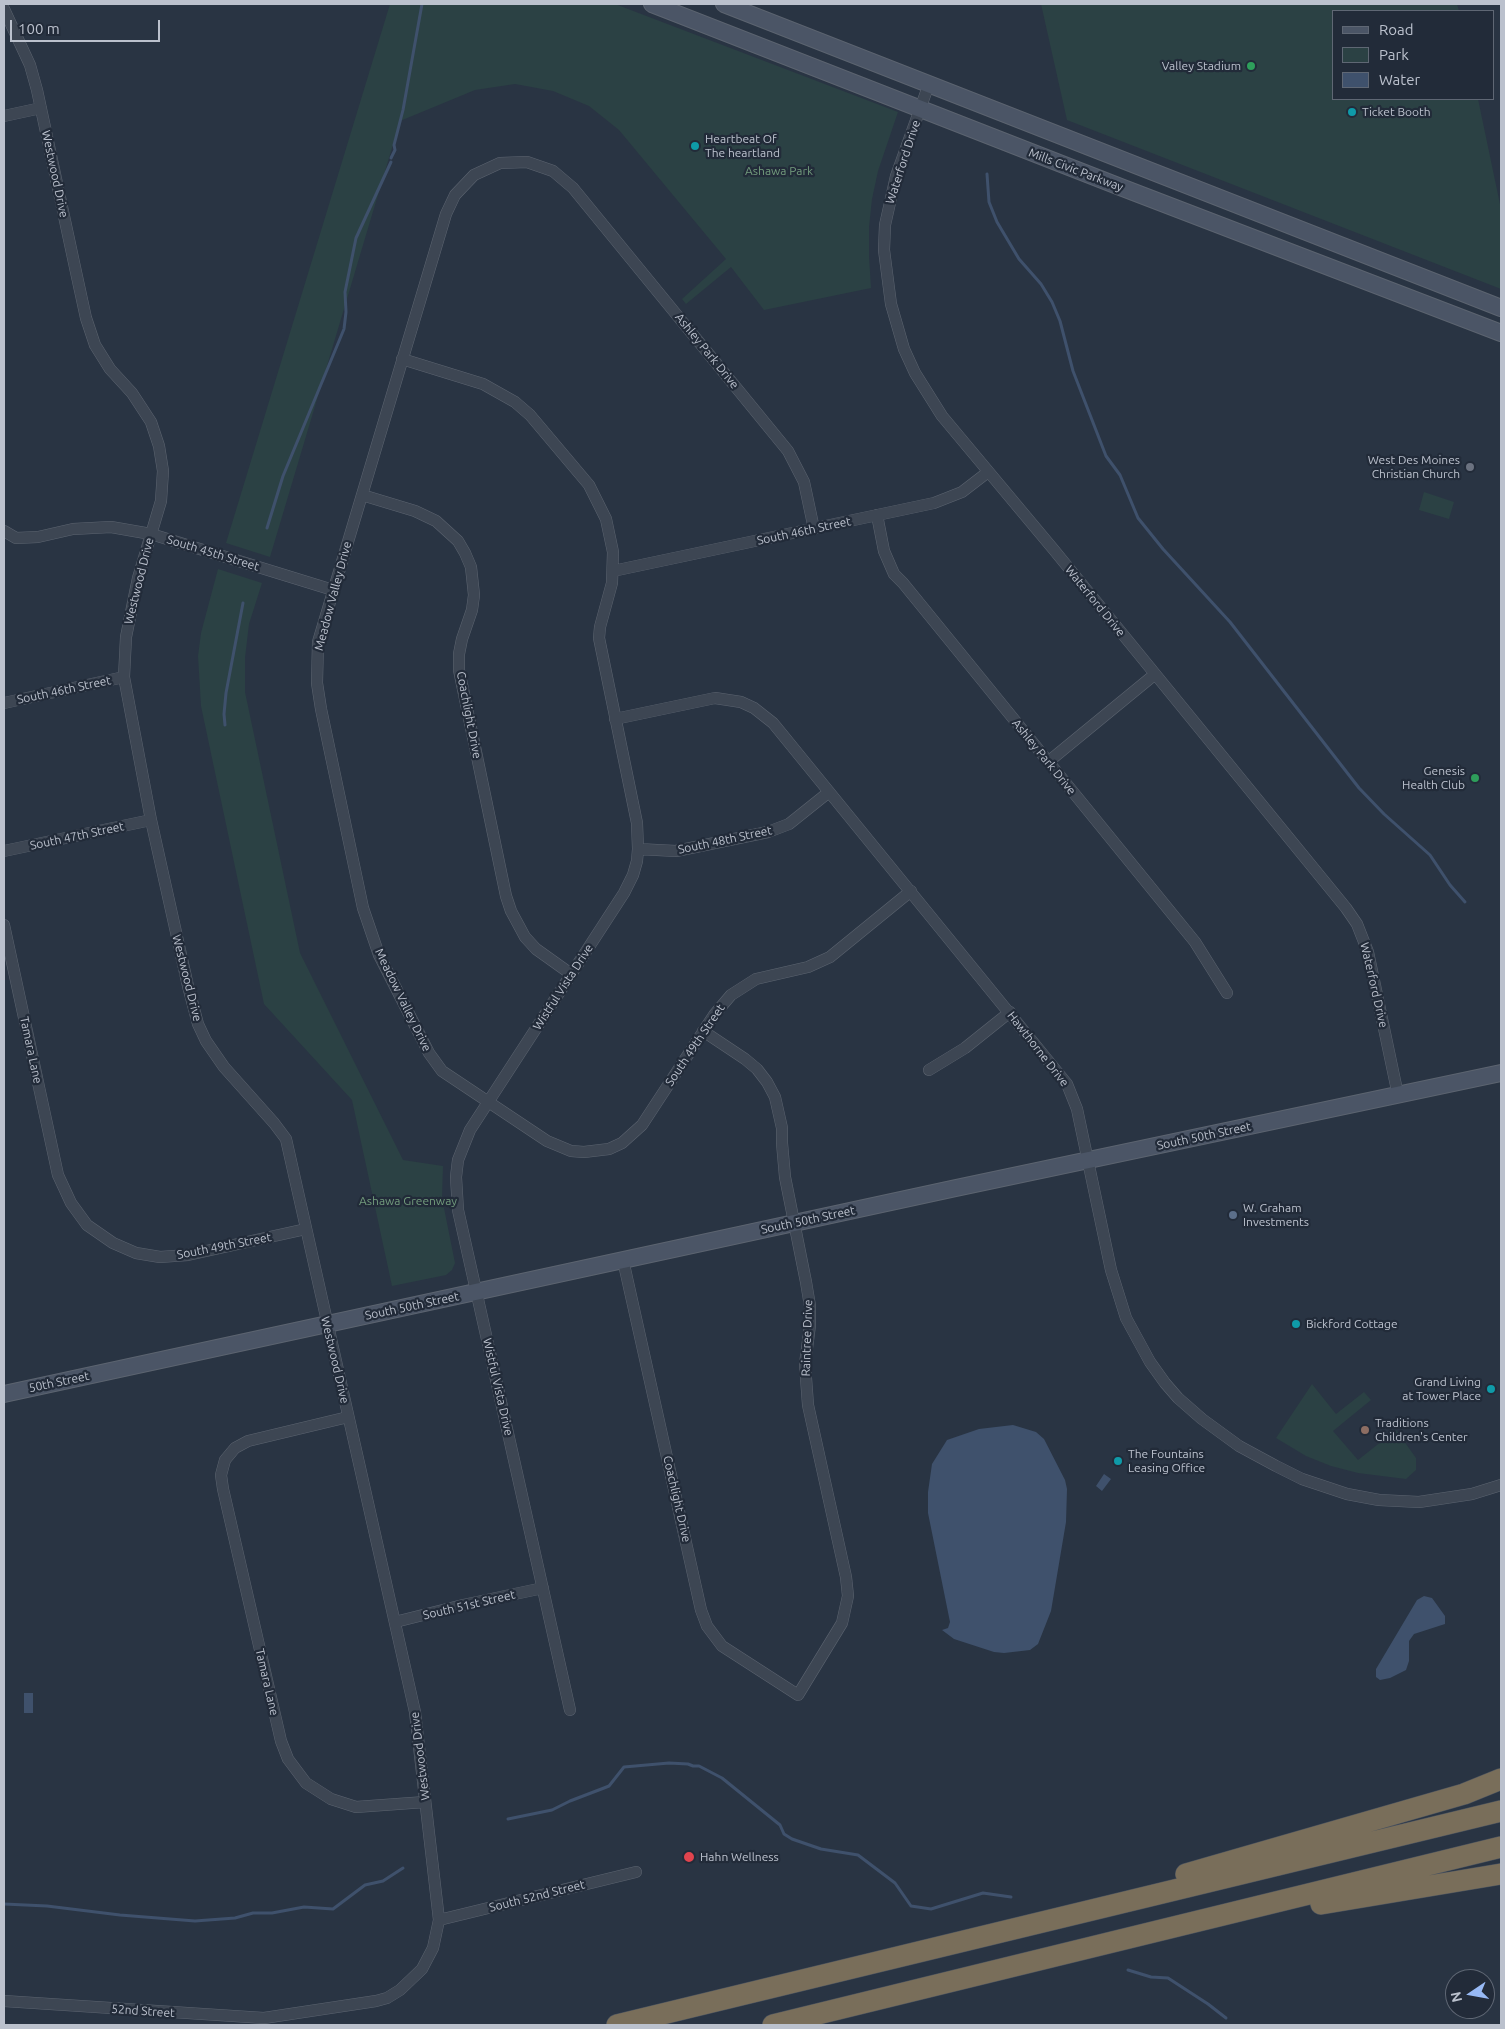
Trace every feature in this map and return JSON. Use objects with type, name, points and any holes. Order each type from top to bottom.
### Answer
[{"type":"highway","points":[[1091,1912],[1184,1875],[1464,1794],[1501,1779]]},
{"type":"highway","points":[[617,2025],[1091,1912],[1501,1811]]},
{"type":"highway","points":[[773,2025],[1501,1846]]},
{"type":"highway","points":[[1234,1912],[1277,1911],[1501,1874]]},
{"type":"main road","name":"Mills Civic Parkway","points":[[652,4],[1501,332]]},
{"type":"main road","name":"Mills Civic Parkway","points":[[724,4],[1501,308]]},
{"type":"main road","name":"South 50th Street","points":[[115,1370],[1501,1073]]},
{"type":"main road","name":"50th Street","points":[[4,1394],[115,1370]]},
{"type":"street","name":"Westwood Drive","points":[[4,9],[30,65],[86,318],[95,345],[110,369],[132,392],[151,422],[159,446],[163,471],[161,501],[138,578],[126,637],[124,677],[151,820],[198,1024],[206,1041],[224,1067],[286,1139],[326,1324],[415,1712],[439,1920],[434,1943]]},
{"type":"street","name":"Waterford Drive","points":[[929,84],[896,176],[885,225],[884,250],[890,304],[904,349],[928,395],[942,416],[1346,908],[1357,924],[1368,952],[1398,1094]]},
{"type":"street","points":[[4,116],[41,108]]},
{"type":"street","name":"Meadow Valley Drive","points":[[488,1102],[452,1080],[434,1062],[384,966],[370,932],[325,728],[317,683],[316,662],[318,642],[333,590],[448,207],[464,184],[474,174],[487,168],[514,162],[527,162],[547,168],[564,179],[573,188]]},
{"type":"street","name":"Ashley Park Drive","points":[[573,188],[788,451],[804,482],[814,528]]},
{"type":"street","name":"Wistful Vista Drive","points":[[402,359],[483,384],[515,402],[530,415],[582,476],[598,502],[610,535],[613,571],[598,638],[637,823],[638,849],[633,875],[624,893],[470,1130],[463,1145],[456,1176],[458,1210],[570,1710]]},
{"type":"street","name":"South 46th Street","points":[[613,571],[948,499],[962,492],[988,472]]},
{"type":"street","name":"Coachlight Drive","points":[[362,495],[415,511],[436,521],[458,541],[465,553],[471,567],[474,596],[472,610],[462,639],[459,654],[459,670],[506,896],[511,911],[525,937],[536,949],[571,974]]},
{"type":"street","name":"Ashley Park Drive","points":[[877,515],[884,551],[894,574],[1196,942],[1227,993]]},
{"type":"street","name":"South 45th Street","points":[[4,531],[16,538],[38,538],[73,529],[111,527],[150,534],[333,590]]},
{"type":"street","points":[[1048,762],[1154,675]]},
{"type":"street","name":"South 46th Street","points":[[4,703],[124,677]]},
{"type":"street","name":"Hawthorne Drive","points":[[614,719],[715,698],[741,702],[765,716],[829,792],[1067,1084],[1077,1109],[1118,1294],[1137,1341],[1150,1362],[1178,1398],[1202,1419],[1239,1446],[1302,1479],[1324,1488],[1379,1500],[1419,1502],[1472,1494],[1501,1485]]},
{"type":"street","name":"South 48th Street","points":[[638,849],[676,851],[768,832],[789,824],[829,792]]},
{"type":"street","name":"South 47th Street","points":[[4,852],[151,820]]},
{"type":"street","name":"South 49th Street","points":[[488,1102],[558,1147],[584,1152],[609,1149],[628,1139],[642,1125],[720,1006],[743,986],[771,975],[820,963],[830,957],[910,891]]},
{"type":"street","name":"Tamara Lane","points":[[4,925],[58,1175]]},
{"type":"street","points":[[929,1070],[965,1048],[1010,1012]]},
{"type":"street","name":"Raintree Drive","points":[[703,1032],[746,1059],[767,1082],[775,1097],[781,1120],[786,1178],[810,1306],[810,1325],[805,1364],[808,1405],[846,1577],[848,1596],[842,1623],[798,1695]]},
{"type":"street","name":"South 49th Street","points":[[58,1175],[71,1203],[87,1225],[113,1243],[136,1252],[160,1257],[188,1255],[306,1229]]},
{"type":"street","name":"Coachlight Drive","points":[[623,1260],[702,1614],[710,1631],[722,1646],[798,1695]]},
{"type":"street","name":"Tamara Lane","points":[[348,1417],[248,1441],[235,1448],[225,1460],[221,1475],[223,1489],[281,1741],[288,1759],[306,1783],[331,1799],[356,1807],[425,1802]]},
{"type":"street","name":"South 51st Street","points":[[395,1622],[543,1588]]},
{"type":"street","name":"South 52nd Street","points":[[439,1920],[636,1872]]},
{"type":"street","name":"52nd Street","points":[[4,2001],[239,2017],[281,2016],[388,1998],[411,1981],[422,1968],[434,1943]]},
{"type":"green space","name":"Ashawa Park","points":[[390,4],[615,4],[898,112],[878,171],[872,199],[869,227],[871,288],[764,310],[731,267],[686,304],[682,299],[726,259],[619,130],[589,106],[553,91],[515,84],[475,90],[400,121],[270,557],[226,543]]},
{"type":"green space","points":[[1041,4],[1457,4],[1459,10],[1332,10],[1332,100],[1478,100],[1501,209],[1501,289],[1067,120]]},
{"type":"green space","points":[[1424,492],[1454,502],[1449,519],[1419,510]]},
{"type":"green space","name":"Ashawa Greenway","points":[[218,569],[262,583],[249,624],[245,658],[245,692],[300,953],[403,1160],[443,1166],[442,1198],[455,1263],[452,1270],[446,1275],[392,1286],[352,1100],[264,1004],[201,706],[198,656],[201,633]]},
{"type":"green space","points":[[1312,1384],[1336,1414],[1364,1392],[1371,1400],[1333,1431],[1358,1460],[1396,1430],[1416,1458],[1416,1470],[1406,1479],[1358,1473],[1331,1466],[1306,1456],[1276,1438]]},
{"type":"water","points":[[1013,1425],[1036,1432],[1044,1439],[1065,1480],[1067,1489],[1066,1522],[1051,1611],[1038,1644],[1030,1650],[1004,1653],[994,1652],[954,1639],[942,1630],[948,1628],[950,1622],[928,1513],[928,1492],[932,1464],[947,1440],[979,1429]]},
{"type":"water","points":[[1104,1474],[1111,1479],[1102,1491],[1096,1486]]},
{"type":"water","points":[[1424,1596],[1432,1598],[1445,1616],[1445,1624],[1414,1634],[1409,1641],[1409,1661],[1406,1670],[1390,1678],[1380,1680],[1376,1677],[1376,1669],[1417,1600]]},
{"type":"water","points":[[24,1693],[33,1693],[33,1713],[24,1713]]},
{"type":"waterway","points":[[391,158],[395,150],[394,145],[403,110],[422,4]]},
{"type":"waterway","points":[[267,528],[283,476],[344,329],[346,312],[345,292],[356,238],[391,162]]},
{"type":"waterway","points":[[987,174],[989,202],[997,222],[1019,259],[1041,284],[1052,302],[1060,321],[1073,371],[1106,456],[1120,475],[1138,518],[1163,549],[1230,622],[1359,788],[1384,814],[1430,855],[1450,885],[1465,902]]},
{"type":"waterway","points":[[225,725],[226,693],[243,603]]},
{"type":"waterway","points":[[508,1819],[552,1810],[609,1786],[624,1767],[669,1763],[688,1764],[699,1766],[722,1778],[780,1825],[784,1834],[792,1839],[821,1849],[858,1855],[895,1883],[911,1906],[931,1909],[983,1893],[1011,1897]]},
{"type":"waterway","points":[[4,1904],[47,1906],[120,1915],[195,1921],[235,1918],[253,1913],[272,1913],[304,1907],[333,1909],[365,1885],[383,1881],[403,1868]]},
{"type":"waterway","points":[[1128,1970],[1151,1977],[1168,1978],[1226,2018]]},
{"type":"place","name":"Valley Stadium","points":[[1251,66]]},
{"type":"place","name":"Ticket Booth","points":[[1352,112]]},
{"type":"place","name":"Heartbeat Of The heartland","points":[[695,146]]},
{"type":"place","name":"West Des Moines Christian Church","points":[[1470,467]]},
{"type":"place","name":"Genesis Health Club","points":[[1475,778]]},
{"type":"place","name":"W. Graham Investments","points":[[1233,1215]]},
{"type":"place","name":"Bickford Cottage","points":[[1296,1324]]},
{"type":"place","name":"Grand Living at Tower Place","points":[[1491,1389]]},
{"type":"place","name":"Traditions Children's Center","points":[[1365,1430]]},
{"type":"place","name":"The Fountains Leasing Office","points":[[1118,1461]]},
{"type":"place","name":"Hahn Wellness","points":[[689,1857]]}]
